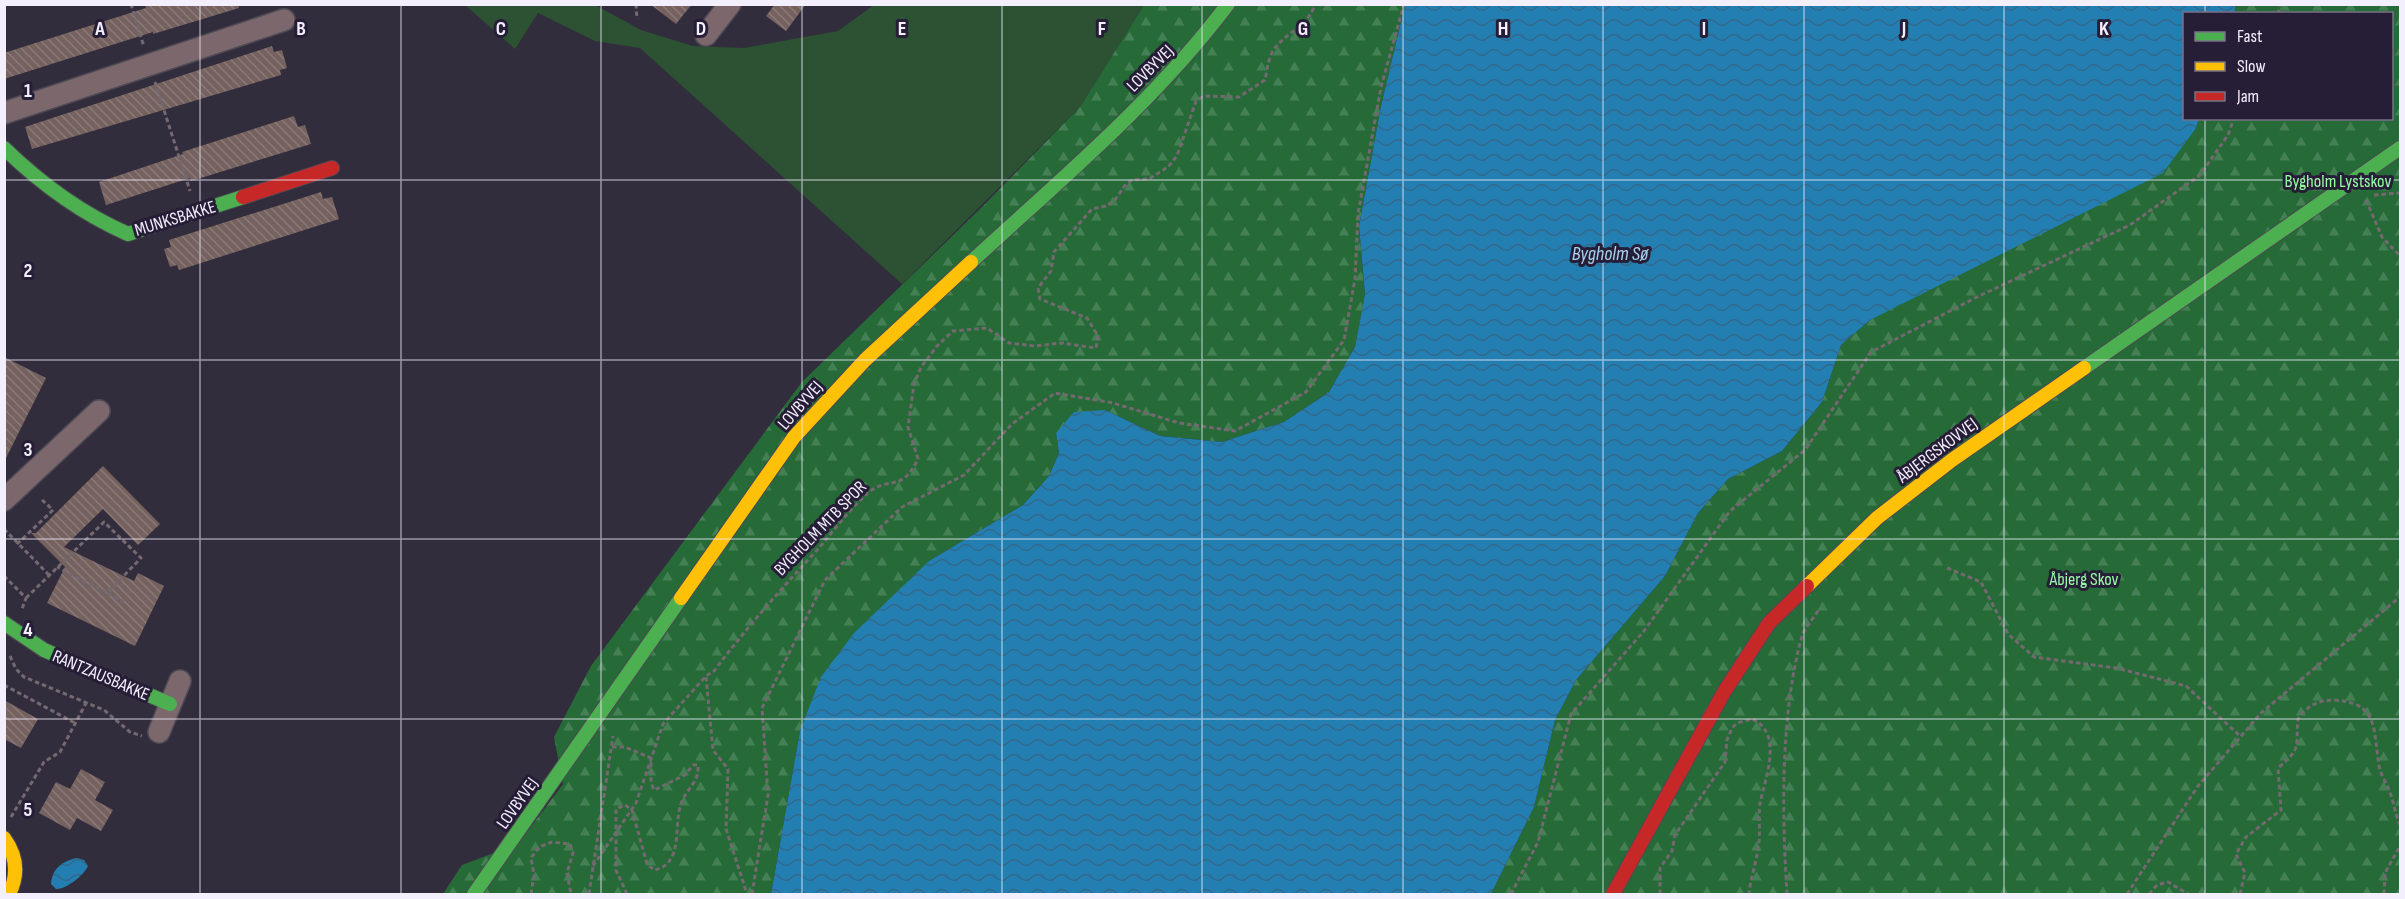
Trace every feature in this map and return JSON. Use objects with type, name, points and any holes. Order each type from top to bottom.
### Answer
[{"type":"street","points":[[706,35],[730,4]]},
{"type":"street","name":"LOVBYVEJ","points":[[474,894],[794,437],[865,360],[1122,123],[1191,53],[1228,4]]},
{"type":"street","points":[[4,113],[284,20]]},
{"type":"street","name":"MUNKSBAKKE","points":[[4,148],[41,185],[99,223],[128,234],[332,168]]},
{"type":"street","name":"ÅBJERGSKOVVEJ","points":[[1613,894],[1724,692],[1769,623],[1877,519],[1952,460],[2400,148]]},
{"type":"street","points":[[4,500],[99,411]]},
{"type":"street","name":"RANTZAUSBAKKE","points":[[4,623],[44,650],[170,704]]},
{"type":"street","name":"RANTZAUSBAKKE","points":[[152,735],[180,681]]},
{"type":"street","points":[[4,838],[14,854],[17,865],[16,876],[9,894]]},
{"type":"path","points":[[131,4],[196,212]]},
{"type":"path","points":[[636,4],[637,19]]},
{"type":"path","name":"BYGHOLM MTB SPOR","points":[[706,676],[714,670],[764,606],[868,492],[898,482],[912,471],[918,459],[908,427],[914,384],[931,353],[953,331],[987,328],[1009,343],[1034,346],[1062,343],[1096,348],[1098,336],[1087,318],[1040,299],[1038,288],[1051,271],[1054,252],[1092,209],[1106,206],[1115,200],[1126,184],[1132,180],[1149,179],[1168,167],[1177,156],[1196,101],[1204,96],[1239,97],[1265,80],[1272,53],[1283,39],[1308,17],[1315,4]]},
{"type":"path","points":[[752,894],[768,795],[762,708],[825,580],[902,507],[964,475],[1012,424],[1055,393],[1113,403],[1179,423],[1234,431],[1306,392],[1344,339],[1355,279],[1358,214],[1381,87],[1404,4]]},
{"type":"path","points":[[1511,894],[1538,842],[1571,714],[1644,632],[1730,511],[1805,450],[1871,352],[1977,297],[2130,225],[2200,175],[2228,135],[2233,120]]},
{"type":"path","points":[[2400,193],[2364,196],[2382,237],[2400,256]]},
{"type":"path","points":[[18,544],[53,510],[42,500]]},
{"type":"path","points":[[21,610],[26,598],[104,522],[141,558],[107,593]]},
{"type":"path","points":[[4,530],[49,575]]},
{"type":"path","points":[[57,567],[124,602]]},
{"type":"path","points":[[1947,568],[1981,582],[2008,634],[2034,657],[2116,668],[2186,686],[2241,737]]},
{"type":"path","points":[[4,576],[26,598]]},
{"type":"path","points":[[2127,894],[2198,786],[2261,713],[2400,597]]},
{"type":"path","points":[[1787,894],[1784,836],[1786,737],[1802,637],[1820,606]]},
{"type":"path","points":[[5,645],[16,669],[24,677],[104,710],[130,732],[152,735]]},
{"type":"path","points":[[593,866],[632,810],[663,724],[706,676]]},
{"type":"path","points":[[706,676],[713,750],[728,769],[726,829],[747,894]]},
{"type":"path","points":[[4,685],[75,723]]},
{"type":"path","points":[[2240,894],[2245,873],[2236,854],[2246,837],[2281,810],[2278,768],[2295,751],[2299,742],[2298,719],[2314,703],[2326,700],[2356,703],[2372,720],[2379,767],[2391,793],[2394,811],[2400,825]]},
{"type":"path","points":[[10,819],[21,805],[44,762],[60,752],[86,702]]},
{"type":"path","points":[[1660,894],[1660,868],[1672,851],[1675,835],[1725,762],[1732,728],[1737,723],[1752,719],[1761,725],[1767,734],[1770,767],[1760,805],[1759,848],[1749,894]]},
{"type":"path","points":[[590,894],[615,727]]},
{"type":"path","points":[[612,747],[625,747],[651,758]]},
{"type":"path","points":[[627,894],[616,870],[614,835],[616,809],[625,805],[632,810],[647,864],[654,870],[660,869],[670,859],[681,802],[699,770],[698,765],[693,765],[685,775],[654,790],[651,783],[651,758]]},
{"type":"path","points":[[531,894],[534,875],[531,858],[539,847],[564,842],[570,844],[573,853],[567,873],[571,894]]},
{"type":"path","points":[[2384,894],[2385,873],[2400,846]]},
{"type":"path","points":[[2149,894],[2157,885],[2168,882],[2188,894]]},
{"type":"green space","points":[[465,5],[595,5],[641,30],[693,46],[744,48],[838,31],[874,5],[1144,5],[1080,107],[902,284],[640,48],[595,41],[538,13],[515,49]]},
{"type":"green space","points":[[1144,5],[1405,5],[1381,106],[1359,226],[1365,295],[1355,347],[1329,392],[1284,422],[1222,442],[1160,436],[1105,410],[1056,433],[1059,453],[1049,476],[1023,505],[929,561],[800,731],[771,894],[443,894],[462,865],[518,844],[563,784],[554,737],[591,666],[802,382],[984,205],[1080,107]]},
{"type":"green space","name":"Åbjerg Skov","points":[[2236,5],[2400,5],[2400,894],[1491,894],[1534,807],[1555,720],[1576,680],[1665,576],[1698,513],[1728,479],[1782,451],[1822,402],[1841,345],[1870,320],[2196,128],[2199,120],[2393,120],[2393,12],[2234,12]]},
{"type":"water","name":"Bygholm Sø","points":[[1405,5],[2236,5],[2234,12],[2183,12],[2183,120],[2199,120],[2196,128],[2163,173],[1870,320],[1841,345],[1822,402],[1782,451],[1728,479],[1698,513],[1665,576],[1576,680],[1555,720],[1534,807],[1491,894],[771,894],[800,731],[821,677],[854,633],[929,561],[1023,505],[1049,476],[1059,453],[1056,433],[1074,412],[1105,410],[1160,436],[1222,442],[1284,422],[1329,392],[1355,347],[1365,294],[1359,226],[1381,106]]},
{"type":"water","points":[[77,858],[84,860],[88,866],[86,870],[70,884],[56,889],[51,884],[56,870],[63,863]]},
{"type":"building","points":[[145,4],[238,4],[239,8],[153,34],[153,32],[4,79],[4,53],[146,8]]},
{"type":"building","points":[[650,4],[692,4],[676,24]]},
{"type":"building","points":[[775,4],[806,4],[786,31],[766,16]]},
{"type":"building","points":[[272,46],[274,52],[282,50],[287,68],[280,70],[281,75],[32,149],[25,127]]},
{"type":"building","points":[[294,116],[298,127],[305,125],[311,144],[191,181],[190,178],[106,205],[99,182],[183,154],[182,152]]},
{"type":"building","points":[[321,192],[323,199],[332,197],[339,219],[179,270],[177,265],[170,267],[164,249],[171,247],[169,240]]},
{"type":"building","points":[[4,357],[46,378],[4,462]]},
{"type":"building","points":[[103,466],[160,524],[138,545],[103,509],[64,547],[134,581],[138,573],[164,586],[135,646],[47,603],[65,567],[31,533],[36,533]]},
{"type":"building","points":[[4,700],[38,719],[21,748],[4,739]]},
{"type":"building","points":[[81,769],[105,782],[95,800],[113,810],[101,831],[77,818],[70,830],[39,813],[56,782],[70,789]]},
{"type":"traffic: fast","points":[[971,262],[1138,107],[1200,40],[1228,4]]},
{"type":"traffic: fast","points":[[4,148],[62,197],[110,226],[128,234],[243,197]]},
{"type":"traffic: fast","points":[[2084,368],[2400,148]]},
{"type":"traffic: fast","points":[[474,894],[681,598]]},
{"type":"traffic: fast","points":[[4,623],[44,650],[170,704]]},
{"type":"traffic: slow","points":[[681,598],[794,437],[865,360],[971,262]]},
{"type":"traffic: slow","points":[[1807,586],[1877,518],[1952,460],[2084,368]]},
{"type":"traffic: slow","points":[[4,838],[12,852],[15,865],[14,879],[9,894]]},
{"type":"traffic: jam","points":[[243,197],[332,168]]},
{"type":"traffic: jam","points":[[1613,894],[1724,692],[1769,623],[1807,586]]},
{"type":"park label","name":"Bygholm Lystskov","points":[[2338,181]]}]
